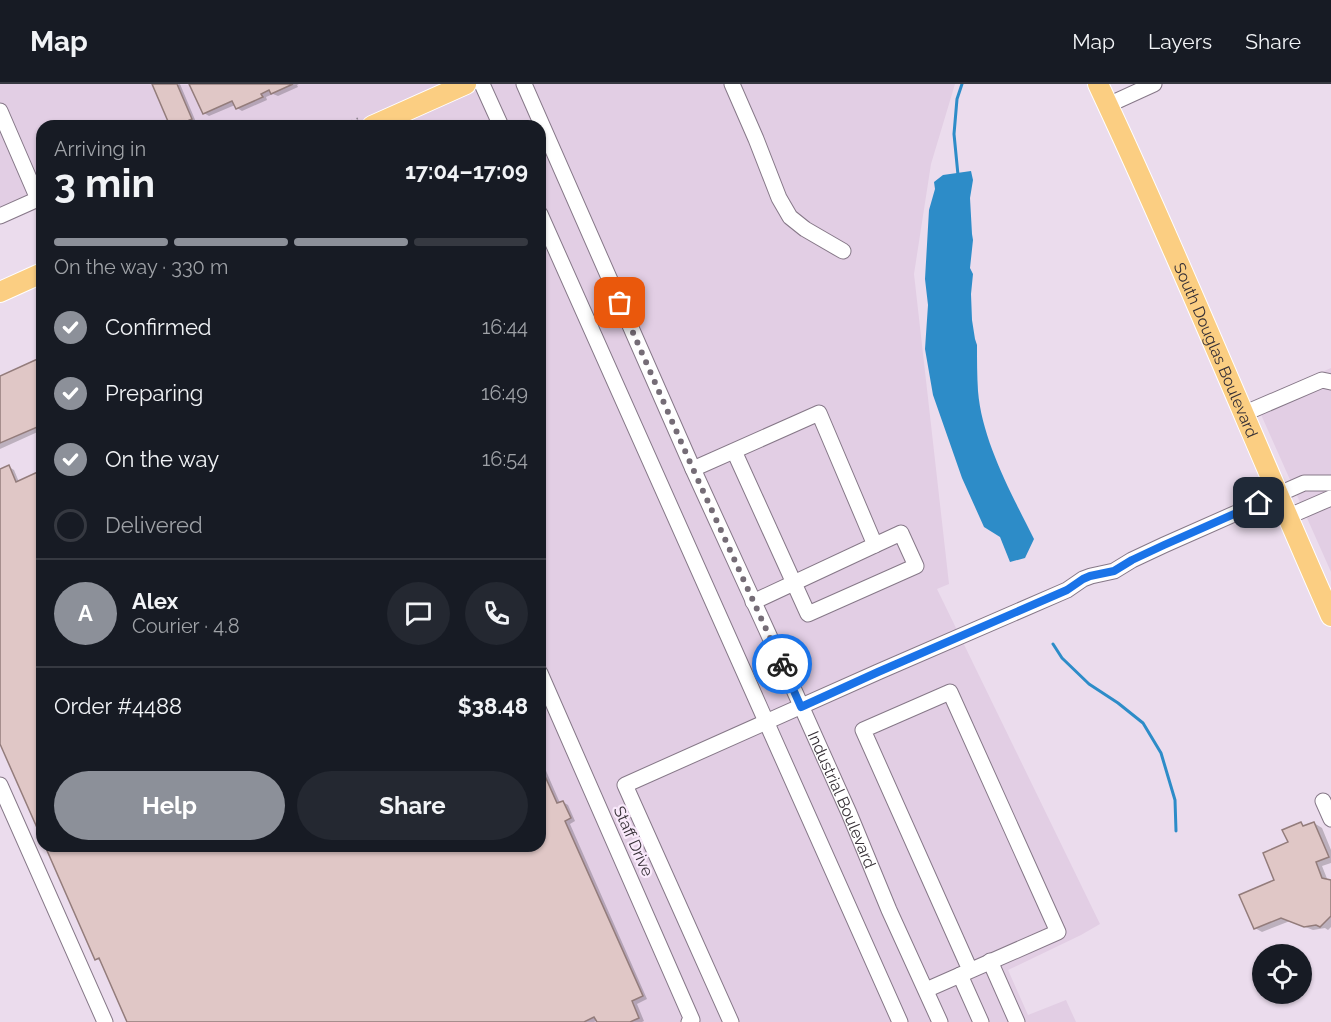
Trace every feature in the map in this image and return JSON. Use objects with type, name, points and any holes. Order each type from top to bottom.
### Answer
[{"type":"main road","points":[[385,120],[466,84]]},
{"type":"main road","name":"South Douglas Boulevard","points":[[1098,84],[1277,495],[1324,583],[1331,616]]},
{"type":"main road","points":[[0,292],[36,276]]},
{"type":"street","points":[[482,84],[498,120]]},
{"type":"street","name":"Industrial Boulevard","points":[[524,84],[540,120]]},
{"type":"street","points":[[732,84],[779,198],[790,217],[805,229],[843,251]]},
{"type":"street","points":[[1108,105],[1154,84]]},
{"type":"street","points":[[0,111],[36,194]]},
{"type":"street","name":"Industrial Boulevard","points":[[546,134],[940,1022]]},
{"type":"street","points":[[0,216],[36,200]]},
{"type":"street","points":[[546,227],[900,1022]]},
{"type":"street","points":[[1243,414],[1322,380],[1331,382]]},
{"type":"street","points":[[693,469],[819,412],[875,545]]},
{"type":"street","points":[[734,451],[794,583],[808,614],[916,566],[901,533],[875,545],[794,583],[753,602]]},
{"type":"street","points":[[731,1022],[627,790],[801,707],[1067,590],[1083,579],[1114,571],[1164,545],[1304,483],[1331,483]]},
{"type":"street","points":[[1287,517],[1331,498]]},
{"type":"street","name":"Staff Drive","points":[[546,687],[692,1020],[689,1022]]},
{"type":"street","points":[[926,990],[965,972],[1058,932],[950,692],[863,730],[965,972],[981,1022]]},
{"type":"street","points":[[0,785],[105,1022]]},
{"type":"street","points":[[1323,801],[1331,819]]},
{"type":"street","points":[[990,962],[1017,1022]]},
{"type":"shaded area","points":[[0,84],[955,84],[931,164],[914,274],[949,584],[937,589],[1100,924],[1008,970],[1028,1015],[1066,1000],[1076,1022],[527,1022],[540,852],[546,852],[546,120],[36,120],[36,210],[0,225]]},
{"type":"shaded area","points":[[1331,368],[1331,572],[1255,401]]},
{"type":"water","points":[[971,171],[973,180],[970,198],[973,240],[970,268],[973,274],[972,320],[977,345],[981,410],[985,429],[999,467],[1034,539],[1025,558],[1010,562],[1000,537],[984,527],[962,478],[933,395],[925,349],[928,305],[925,279],[929,210],[935,189],[934,182],[943,175]]},
{"type":"building","points":[[152,84],[177,84],[192,119],[167,120]]},
{"type":"building","points":[[189,84],[293,84],[271,94],[269,90],[261,94],[263,97],[236,109],[232,101],[203,114]]},
{"type":"building","points":[[36,360],[36,428],[0,443],[0,376]]},
{"type":"building","points":[[9,465],[16,482],[36,473],[36,825],[0,744],[0,469]]},
{"type":"building","points":[[546,778],[557,803],[563,801],[571,818],[565,821],[643,996],[632,1001],[639,1018],[630,1022],[597,1022],[594,1017],[584,1022],[127,1022],[99,958],[95,960],[48,852],[546,852]]},
{"type":"building","points":[[1301,822],[1303,826],[1314,822],[1329,857],[1316,862],[1322,878],[1331,880],[1331,916],[1320,927],[1316,925],[1304,927],[1281,918],[1254,929],[1239,895],[1274,880],[1263,853],[1288,842],[1282,830]]},
{"type":"waterway","points":[[958,175],[954,134],[957,99],[962,84]]},
{"type":"waterway","points":[[1053,644],[1062,658],[1089,684],[1143,723],[1161,753],[1175,800],[1176,831]]},
{"type":"way so far","points":[[620,303],[782,664]]},
{"type":"route","points":[[782,664],[801,707],[1067,590],[1083,579],[1124,567],[1132,560],[1259,503]]}]
